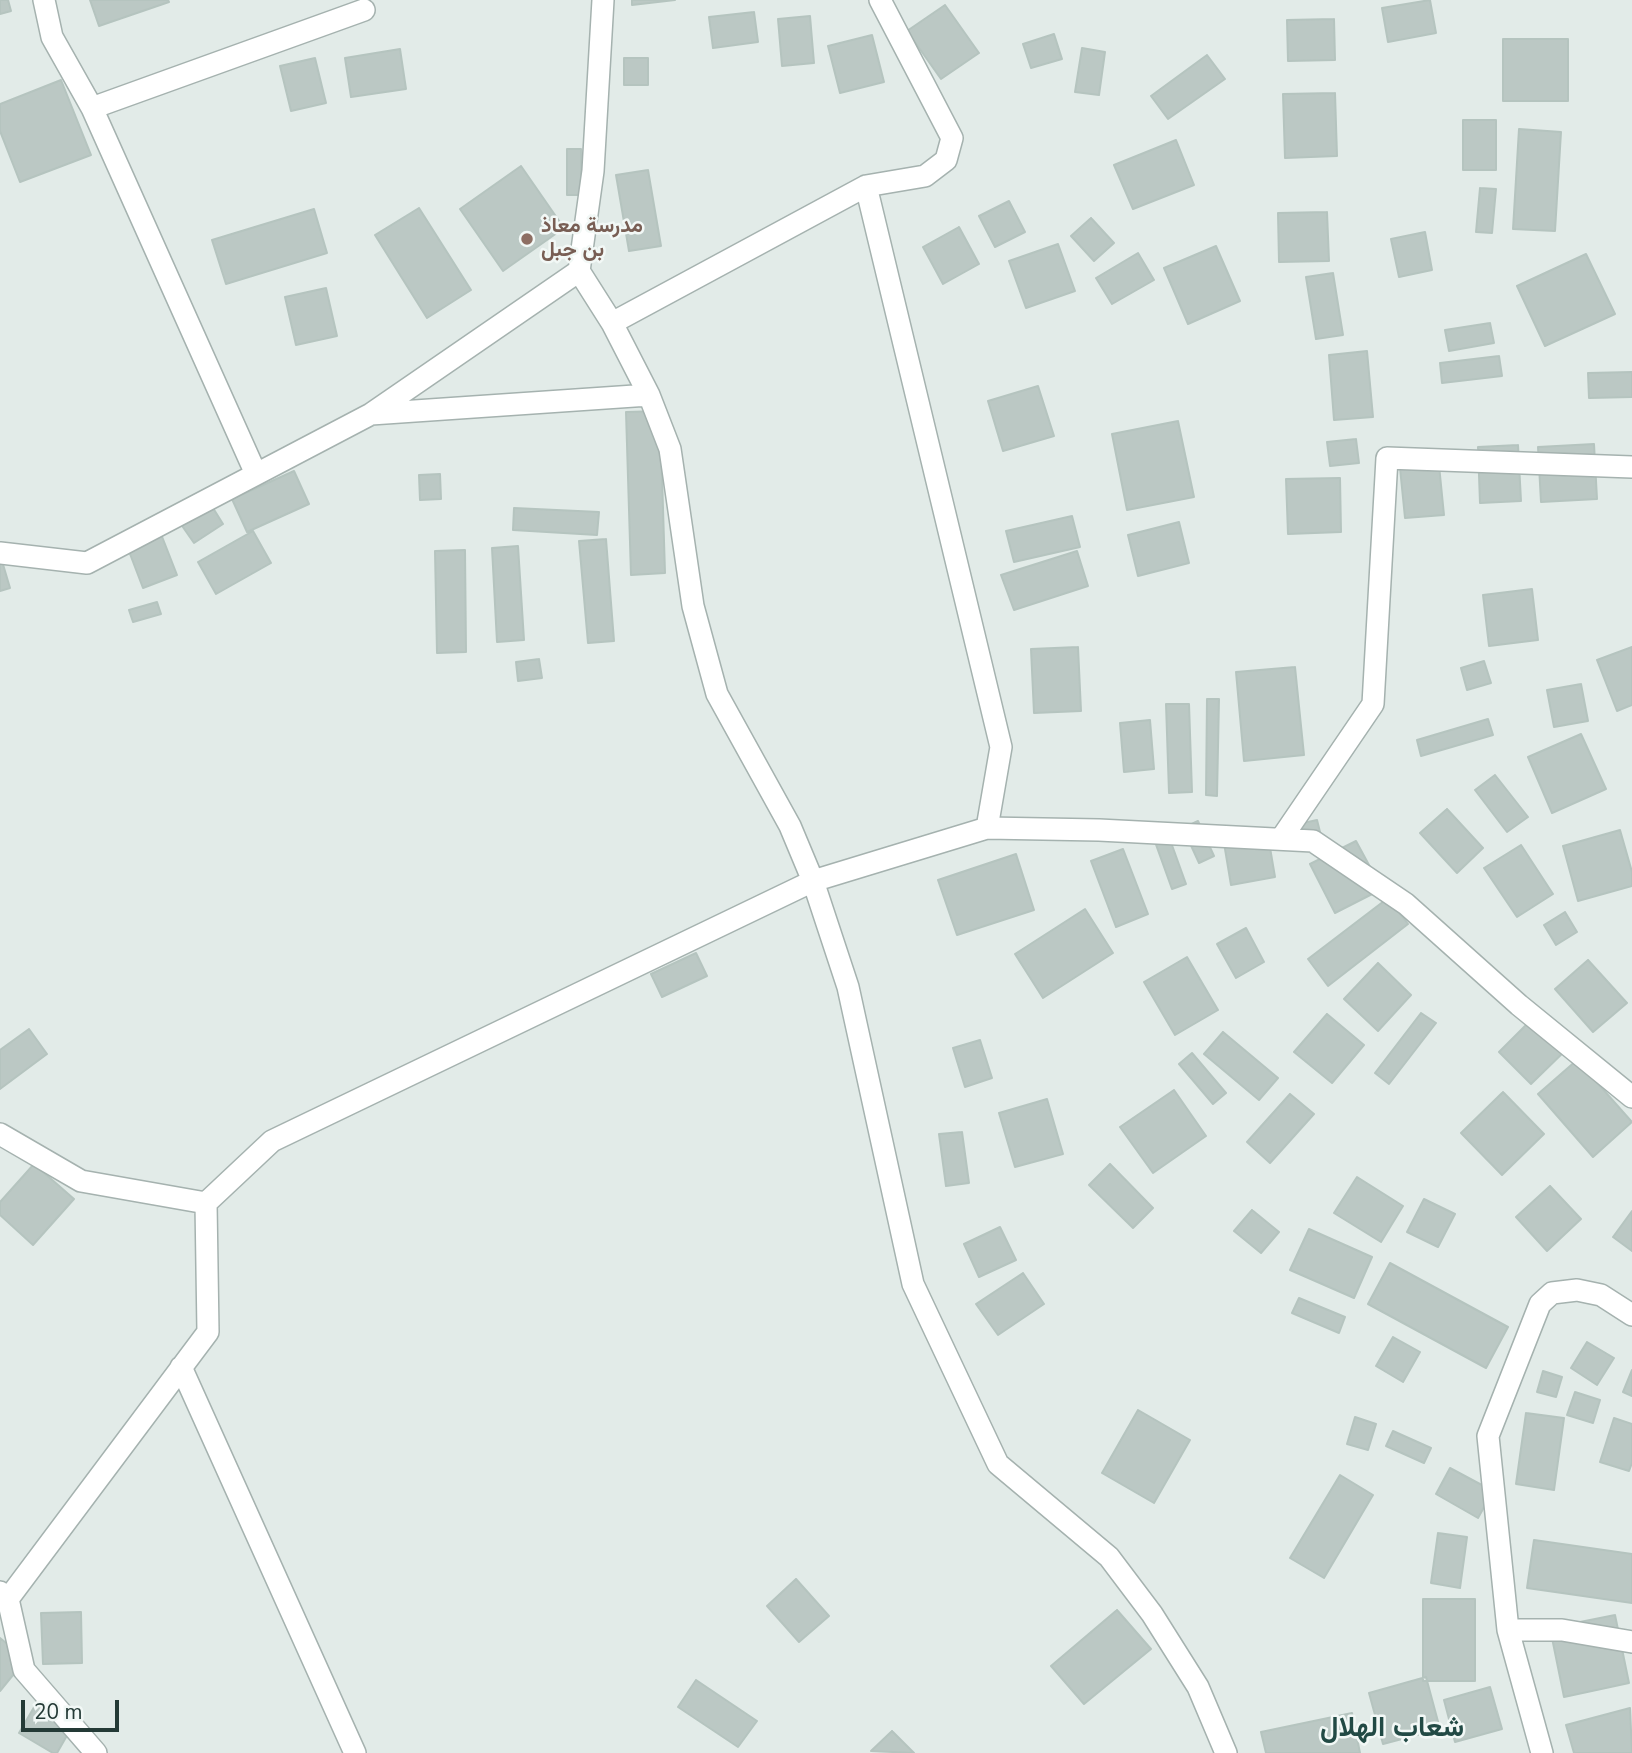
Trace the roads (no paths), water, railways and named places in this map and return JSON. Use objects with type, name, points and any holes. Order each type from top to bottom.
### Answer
[{"type":"street","points":[[44,0],[52,37],[92,108],[256,474]]},
{"type":"street","points":[[603,0],[593,171],[579,271],[612,323],[649,395],[670,449],[693,607],[717,694],[790,825],[813,881],[848,987],[913,1284],[998,1464],[1109,1557],[1152,1614],[1198,1687],[1226,1753]]},
{"type":"street","points":[[612,323],[866,186],[925,177],[946,160],[952,138],[880,0]]},
{"type":"street","points":[[92,108],[364,10]]},
{"type":"street","points":[[866,186],[1002,747],[987,828]]},
{"type":"street","points":[[0,553],[87,563],[371,414],[579,271]]},
{"type":"street","points":[[371,414],[649,395]]},
{"type":"street","points":[[1281,839],[1373,704],[1387,458],[1632,467]]},
{"type":"street","points":[[96,1753],[24,1670],[4,1596],[208,1332],[205,1202],[272,1141],[813,881],[987,828],[1099,830],[1313,841],[1406,905],[1519,1004],[1632,1097]]},
{"type":"street","points":[[0,1134],[81,1181],[205,1202]]},
{"type":"street","points":[[1542,1753],[1508,1630],[1488,1436],[1540,1304],[1552,1293],[1577,1290],[1601,1295],[1632,1315]]},
{"type":"street","points":[[181,1367],[355,1753]]},
{"type":"street","points":[[1508,1630],[1562,1630],[1632,1642]]},
{"type":"place","name":"مدرسة معاذ بن جبل","points":[[527,239]]},
{"type":"district","name":"شعاب الهلال","points":[[1392,1729]]}]
